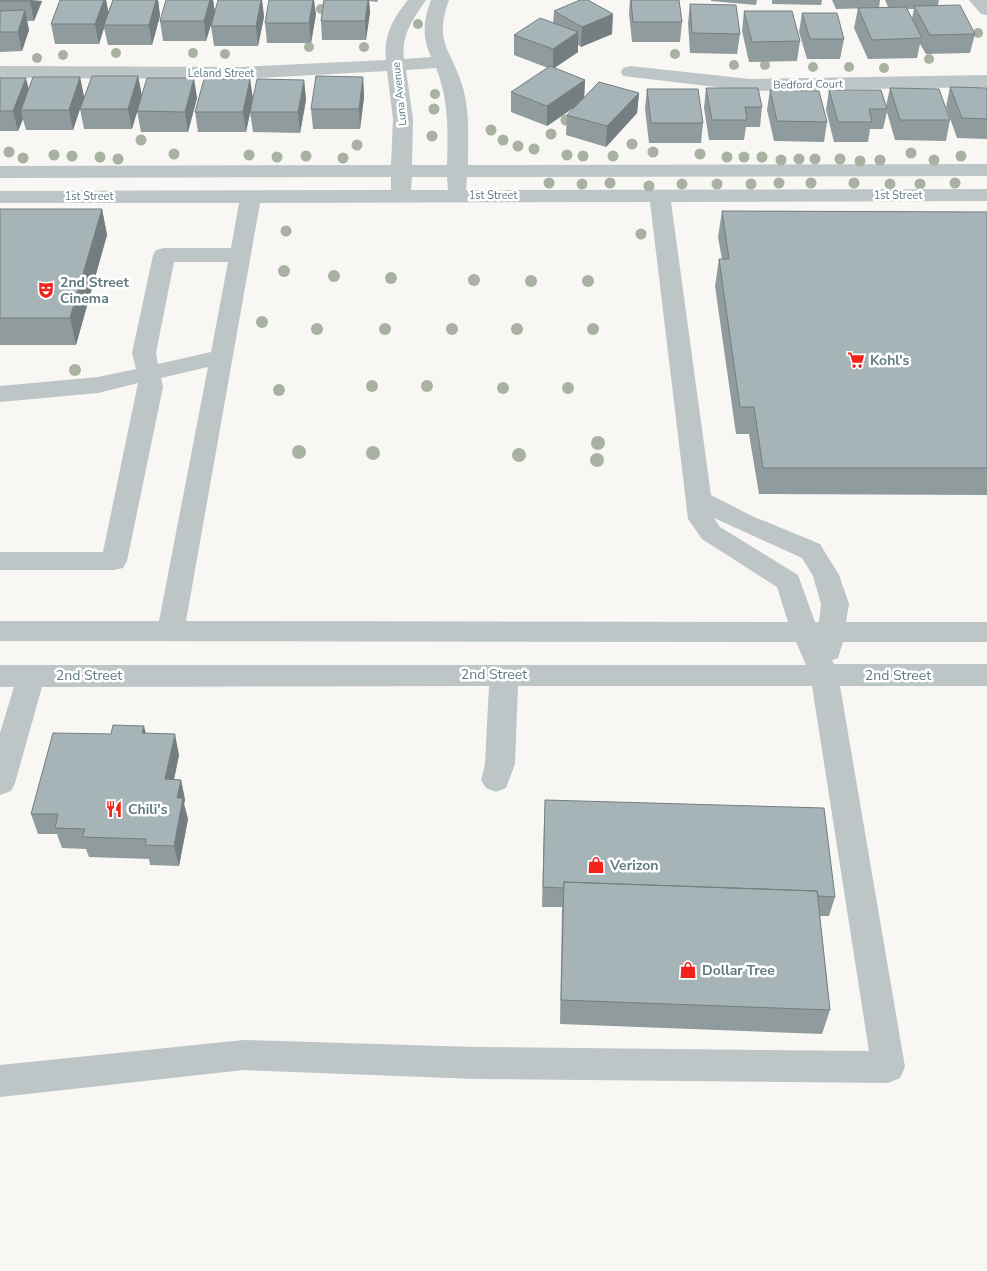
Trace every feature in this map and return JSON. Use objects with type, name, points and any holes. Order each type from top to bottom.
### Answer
[{"type":"street","name":"Luna Avenue","points":[[401,195],[403,119],[393,45],[404,16],[417,0]]},
{"type":"street","points":[[440,0],[433,19],[433,40],[454,87],[458,118],[457,195]]},
{"type":"street","points":[[978,0],[987,10]]},
{"type":"street","name":"Leland Street","points":[[0,72],[241,73],[442,62]]},
{"type":"street","name":"Bedford Court","points":[[630,72],[750,85],[987,81]]},
{"type":"street","name":"1st Street","points":[[0,172],[987,170]]},
{"type":"street","points":[[0,1081],[244,1055],[476,1063],[888,1067],[818,632],[789,582],[762,563],[711,533],[701,519],[660,195]]},
{"type":"street","name":"1st Street","points":[[0,197],[987,195]]},
{"type":"street","points":[[171,631],[251,196]]},
{"type":"street","points":[[0,561],[114,561],[152,387],[144,354],[164,256],[240,255]]},
{"type":"street","points":[[0,394],[98,384],[221,357]]},
{"type":"street","points":[[698,499],[811,552],[826,575],[835,604],[818,632]]},
{"type":"street","points":[[0,631],[987,632]]},
{"type":"street","points":[[496,780],[500,764],[504,674]]},
{"type":"street","name":"2nd Street","points":[[0,676],[987,675]]},
{"type":"street","points":[[0,783],[31,676]]},
{"type":"building","points":[[0,0],[31,0],[0,1]]},
{"type":"building","points":[[60,0],[104,0],[95,24],[51,24]]},
{"type":"building","points":[[113,0],[156,0],[149,25],[104,25]]},
{"type":"building","points":[[166,0],[210,0],[204,21],[160,21]]},
{"type":"building","points":[[218,0],[261,0],[256,26],[211,26]]},
{"type":"building","points":[[269,0],[313,0],[309,23],[265,23]]},
{"type":"building","points":[[324,0],[368,0],[365,21],[321,21]]},
{"type":"building","points":[[580,0],[588,0],[613,14],[582,27],[554,11]]},
{"type":"building","points":[[631,0],[679,0],[682,22],[633,22]]},
{"type":"building","points":[[690,4],[736,5],[740,34],[692,33]]},
{"type":"building","points":[[960,5],[975,34],[930,35],[914,6]]},
{"type":"building","points":[[906,7],[922,38],[872,40],[858,8]]},
{"type":"building","points":[[25,10],[18,32],[0,32],[0,11]]},
{"type":"building","points":[[744,11],[792,11],[800,41],[752,42]]},
{"type":"building","points":[[802,13],[837,13],[844,39],[810,39]]},
{"type":"building","points":[[540,18],[578,32],[553,49],[514,35]]},
{"type":"building","points":[[550,66],[585,80],[547,106],[511,92]]},
{"type":"building","points":[[92,76],[138,76],[128,109],[80,109]]},
{"type":"building","points":[[316,76],[363,77],[359,109],[311,109]]},
{"type":"building","points":[[33,77],[80,77],[69,110],[21,110]]},
{"type":"building","points":[[0,78],[26,78],[13,111],[0,111]]},
{"type":"building","points":[[147,78],[194,78],[185,112],[137,111]]},
{"type":"building","points":[[204,79],[250,79],[243,112],[195,112]]},
{"type":"building","points":[[257,79],[304,80],[298,112],[250,112]]},
{"type":"building","points":[[599,82],[639,93],[607,126],[567,115]]},
{"type":"building","points":[[950,87],[987,88],[987,119],[962,118]]},
{"type":"building","points":[[706,88],[758,88],[762,107],[745,107],[747,120],[712,120]]},
{"type":"building","points":[[890,88],[939,89],[950,120],[900,120]]},
{"type":"building","points":[[647,89],[698,89],[703,123],[651,123]]},
{"type":"building","points":[[770,90],[819,91],[827,122],[777,121]]},
{"type":"building","points":[[829,90],[881,90],[887,109],[869,109],[872,122],[838,122]]},
{"type":"building","name":"2nd Street Cinema","points":[[0,209],[102,209],[70,318],[0,318]]},
{"type":"building","name":"Kohl's","points":[[722,211],[987,212],[987,468],[763,468],[754,407],[740,407],[719,259],[729,259]]},
{"type":"building","name":"Chili's","points":[[113,725],[144,726],[142,733],[175,734],[165,779],[181,780],[177,798],[183,798],[174,846],[145,845],[146,839],[82,837],[85,829],[55,828],[58,814],[31,814],[53,733],[111,734]]},
{"type":"building","points":[[545,800],[824,808],[835,897],[818,896],[817,891],[564,882],[563,888],[543,887]]},
{"type":"building","name":"Dollar Tree","points":[[564,882],[817,891],[830,1010],[561,1000]]},
{"type":"place","name":"2nd Street Cinema","points":[[46,290]]},
{"type":"place","name":"Kohl's","points":[[856,360]]},
{"type":"place","name":"Chili's","points":[[114,809]]},
{"type":"place","name":"Verizon","points":[[596,865]]},
{"type":"place","name":"Dollar Tree","points":[[688,970]]}]
